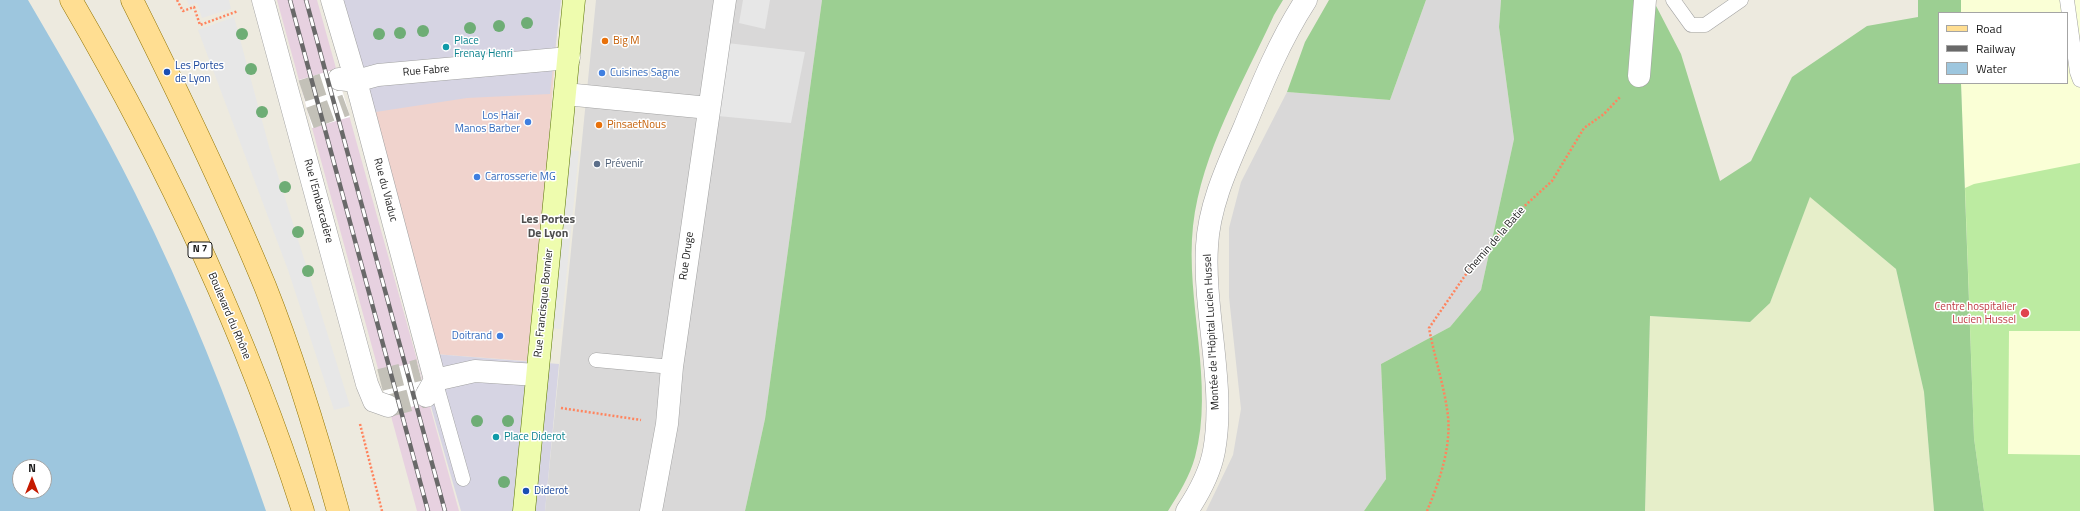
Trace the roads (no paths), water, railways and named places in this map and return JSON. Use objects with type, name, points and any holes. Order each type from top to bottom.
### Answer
[{"type":"main road","name":"Boulevard du Rhône","points":[[71,0],[166,177],[211,273],[256,381],[303,511]]},
{"type":"main road","points":[[132,0],[171,79],[265,286],[294,367],[338,511]]},
{"type":"street","name":"Rue du Viaduc","points":[[332,0],[348,80],[427,382]]},
{"type":"street","name":"Rue Francisque Bonnier","points":[[524,511],[574,0]]},
{"type":"street","name":"Rue Druge","points":[[651,511],[667,424],[672,367],[725,0]]},
{"type":"street","name":"Montée de l'Hôpital Lucien Hussel","points":[[1187,511],[1206,478],[1214,451],[1217,417],[1207,286],[1207,244],[1212,216],[1222,180],[1263,82],[1293,19],[1306,0]]},
{"type":"street","points":[[1639,76],[1645,0]]},
{"type":"street","name":"Rue l'Embarcadère","points":[[264,2],[296,92],[377,393]]},
{"type":"street","name":"Rue Fabre","points":[[348,80],[378,75],[569,58]]},
{"type":"street","points":[[346,105],[348,80]]},
{"type":"street","points":[[565,94],[709,108]]},
{"type":"street","points":[[427,382],[475,371],[537,376]]},
{"type":"lane","points":[[1673,0],[1691,25],[1705,25],[1741,0]]},
{"type":"lane","points":[[2067,0],[2079,75]]},
{"type":"lane","points":[[596,360],[672,367]]},
{"type":"lane","points":[[427,382],[463,479]]},
{"type":"water","points":[[0,0],[28,0],[122,168],[172,271],[206,350],[266,511],[0,511]]},
{"type":"tunnel","points":[[302,91],[339,79]]},
{"type":"tunnel","points":[[310,118],[346,105]]},
{"type":"tunnel","points":[[380,380],[419,370]]},
{"type":"tunnel","points":[[388,406],[426,396]]},
{"type":"railway","points":[[290,0],[428,511]]},
{"type":"railway","points":[[306,0],[445,511]]},
{"type":"place","name":"Big M","points":[[605,41]]},
{"type":"place","name":"Place Frenay Henri","points":[[446,47]]},
{"type":"place","name":"Les Portes de Lyon","points":[[167,72]]},
{"type":"place","name":"Cuisines Sagne","points":[[602,73]]},
{"type":"place","name":"Los Hair Manos Barber","points":[[528,122]]},
{"type":"place","name":"PinsaetNous","points":[[599,125]]},
{"type":"place","name":"Prévenir","points":[[597,164]]},
{"type":"place","name":"Carrosserie MG","points":[[477,177]]},
{"type":"place","name":"Centre hospitalier Lucien Hussel","points":[[2025,313]]},
{"type":"place","name":"Doitrand","points":[[500,336]]},
{"type":"place","name":"Place Diderot","points":[[496,437]]},
{"type":"place","name":"Diderot","points":[[526,491]]},
{"type":"district","name":"Les Portes De Lyon","points":[[548,227]]}]
